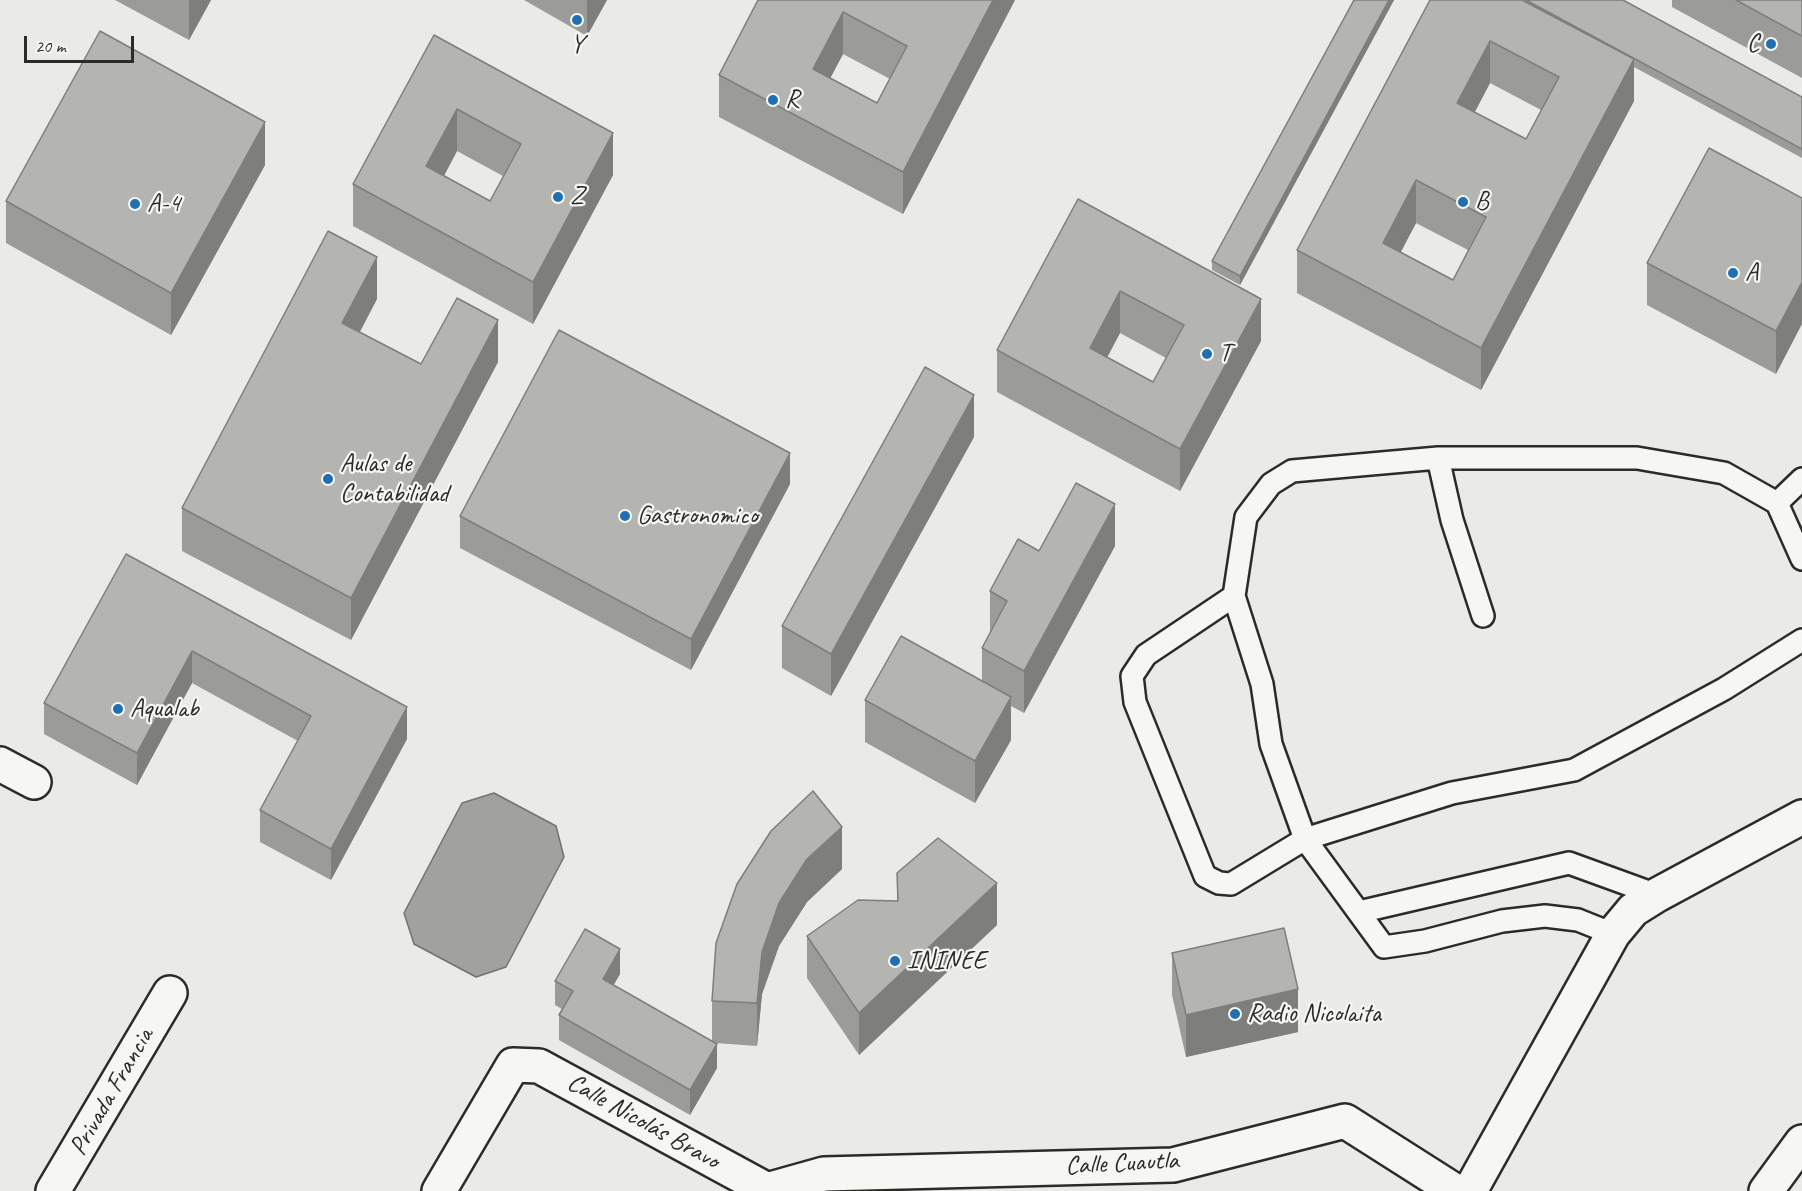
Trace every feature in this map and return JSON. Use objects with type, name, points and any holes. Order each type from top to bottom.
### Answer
[{"type":"street","points":[[0,764],[34,782]]},
{"type":"street","points":[[1470,1191],[1613,934],[1633,910],[1802,817]]},
{"type":"street","name":"Privada Francia","points":[[53,1191],[170,993]]},
{"type":"street","name":"Calle Nicolás Bravo","points":[[439,1191],[513,1065],[539,1066],[768,1190]]},
{"type":"street","name":"Calle Cuautla","points":[[768,1190],[824,1174],[1173,1165],[1345,1121],[1455,1191]]},
{"type":"street","points":[[1766,1191],[1802,1143]]},
{"type":"lane","points":[[1438,458],[1452,520],[1482,616]]},
{"type":"lane","points":[[1613,934],[1578,920],[1545,916],[1502,921],[1425,941],[1384,947],[1305,840],[1271,744],[1262,684],[1234,596],[1246,517],[1271,484],[1292,471],[1438,458],[1637,458],[1724,473],[1777,503],[1802,559]]},
{"type":"lane","points":[[1777,503],[1802,479]]},
{"type":"lane","points":[[1234,596],[1146,655],[1132,676],[1135,702],[1205,876],[1219,883],[1231,884],[1305,840],[1452,793],[1574,770],[1724,689],[1802,640]]},
{"type":"lane","points":[[1359,912],[1569,863],[1657,895]]},
{"type":"shaded area","points":[[494,793],[556,826],[564,857],[506,967],[476,977],[414,944],[404,913],[462,803]]},
{"type":"building","points":[[758,0],[993,0],[903,172],[719,75]],"holes":[[[843,12],[907,46],[877,103],[813,69]]]},
{"type":"building","points":[[1354,0],[1389,0],[1240,276],[1212,261]]},
{"type":"building","name":"B","points":[[1430,0],[1522,0],[1634,59],[1481,348],[1297,250]],"holes":[[[1490,41],[1559,77],[1526,139],[1457,103]],[[1416,180],[1486,217],[1453,280],[1383,243]]]},
{"type":"building","points":[[1526,0],[1623,0],[1802,97],[1802,149]]},
{"type":"building","points":[[1736,0],[1802,0],[1802,36]]},
{"type":"building","name":"A-4","points":[[100,31],[265,122],[171,293],[6,201]]},
{"type":"building","points":[[434,35],[613,133],[533,282],[353,184]],"holes":[[[457,109],[521,144],[490,201],[426,166]]]},
{"type":"building","name":"A","points":[[1709,148],[1802,198],[1802,282],[1776,331],[1647,263]]},
{"type":"building","points":[[1078,199],[1261,299],[1180,449],[997,350]],"holes":[[[1120,291],[1184,325],[1153,382],[1090,348]]]},
{"type":"building","name":"Aulas de Contabilidad","points":[[328,231],[377,257],[342,323],[421,364],[457,298],[498,320],[351,598],[182,508]]},
{"type":"building","name":"Gastronomico","points":[[559,330],[790,453],[691,639],[460,516]]},
{"type":"building","points":[[925,367],[974,395],[831,654],[782,626]]},
{"type":"building","points":[[1076,483],[1115,504],[1024,671],[982,648],[1007,601],[990,591],[1018,539],[1039,551]]},
{"type":"building","name":"Aqualab","points":[[126,554],[407,707],[331,849],[260,810],[311,716],[192,651],[137,753],[44,703]]},
{"type":"building","points":[[901,636],[1011,697],[975,761],[865,700]]},
{"type":"building","points":[[813,791],[842,827],[807,859],[779,903],[762,952],[757,1003],[712,1001],[716,943],[737,884],[771,831]]},
{"type":"building","points":[[938,838],[997,883],[859,1013],[807,936],[858,900],[898,901],[897,873]]},
{"type":"building","points":[[1284,928],[1298,989],[1186,1015],[1172,953]]},
{"type":"building","points":[[585,929],[620,949],[603,979],[717,1044],[690,1090],[559,1015],[573,991],[555,981]]},
{"type":"place","name":"Y","points":[[577,20]]},
{"type":"place","name":"C","points":[[1771,44]]},
{"type":"place","name":"R","points":[[773,100]]},
{"type":"place","name":"Z","points":[[558,197]]},
{"type":"place","name":"B","points":[[1463,202]]},
{"type":"place","name":"A-4","points":[[135,204]]},
{"type":"place","name":"A","points":[[1733,273]]},
{"type":"place","name":"T","points":[[1207,354]]},
{"type":"place","name":"Aulas de Contabilidad","points":[[328,479]]},
{"type":"place","name":"Gastronomico","points":[[625,516]]},
{"type":"place","name":"Aqualab","points":[[118,709]]},
{"type":"place","name":"ININEE","points":[[895,961]]},
{"type":"place","name":"Radio Nicolaita","points":[[1235,1014]]}]
